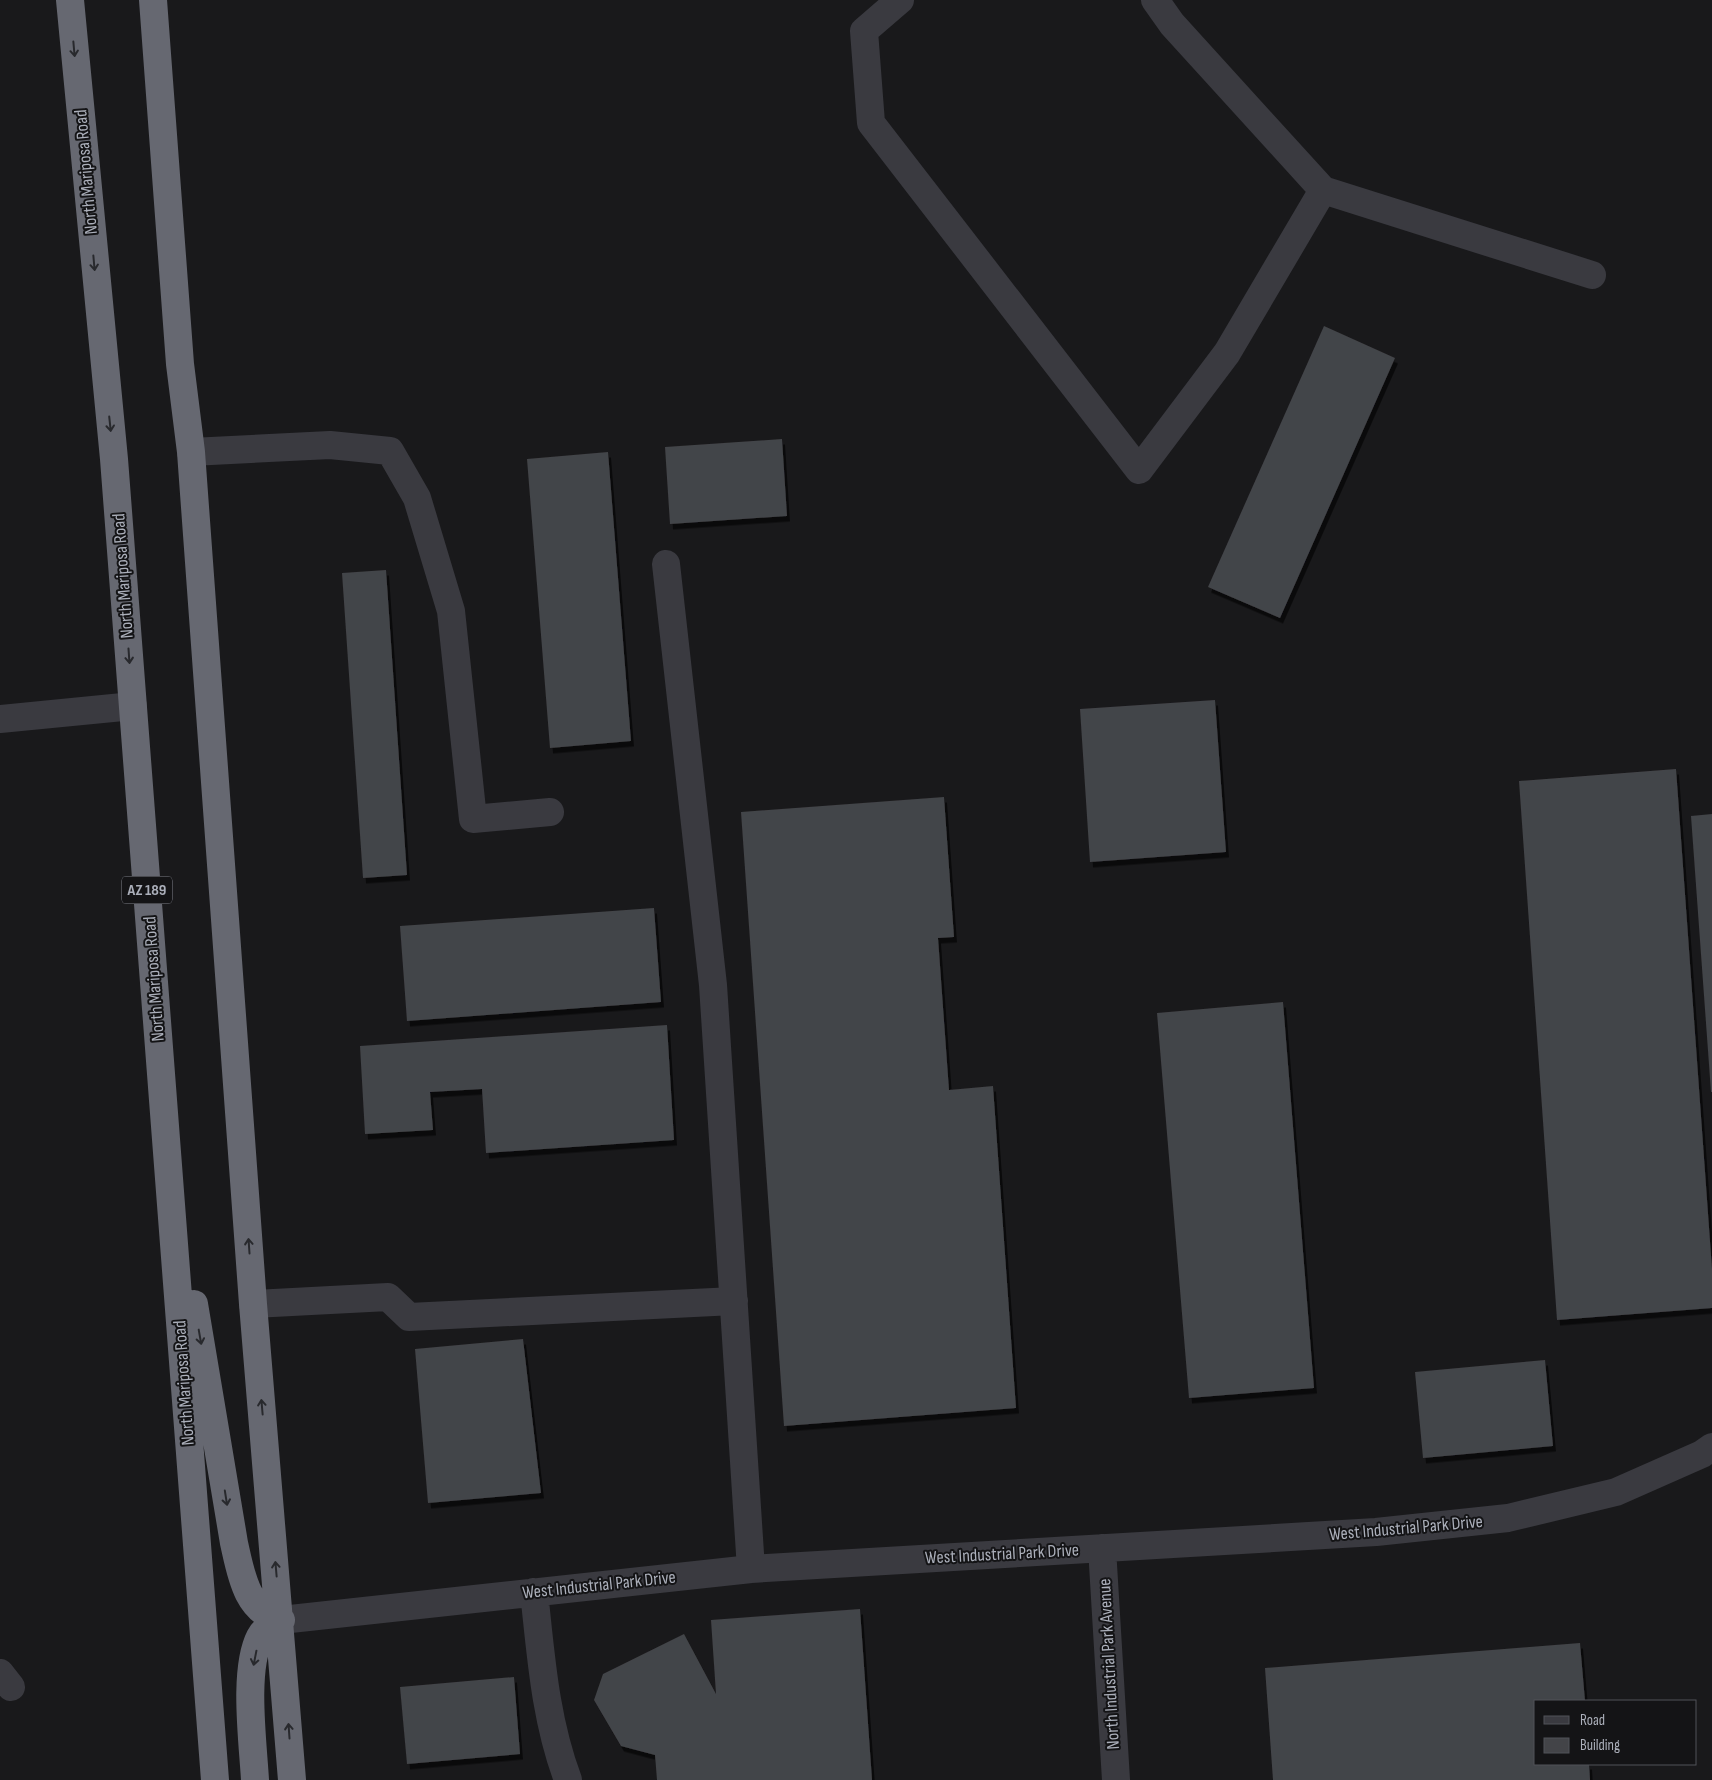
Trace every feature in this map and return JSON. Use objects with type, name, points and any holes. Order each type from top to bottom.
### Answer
[{"type":"highway","name":"North Mariposa Road","points":[[70,0],[114,459],[215,1780]]},
{"type":"highway","points":[[154,0],[180,364],[191,452],[253,1304],[281,1620],[292,1780]]},
{"type":"highway","points":[[156,1012],[195,1310],[234,1543],[241,1573],[256,1608],[267,1616],[281,1620]]},
{"type":"highway","points":[[255,1780],[252,1674],[260,1637],[269,1626],[281,1620]]},
{"type":"street","points":[[900,0],[864,31],[871,123],[1139,470],[1227,353],[1323,190]]},
{"type":"street","points":[[1155,0],[1172,24],[1323,190],[1592,275]]},
{"type":"street","points":[[191,452],[330,445],[390,451],[417,498],[451,611],[473,820],[550,812]]},
{"type":"street","points":[[666,564],[713,985],[751,1569]]},
{"type":"street","points":[[0,719],[133,706]]},
{"type":"street","points":[[253,1304],[388,1297],[409,1317],[734,1301]]},
{"type":"street","name":"West Industrial Park Drive","points":[[281,1620],[751,1569],[1376,1532],[1508,1518],[1616,1492],[1702,1454],[1712,1447]]},
{"type":"street","name":"North Industrial Park Avenue","points":[[1102,1548],[1116,1780]]},
{"type":"street","points":[[534,1592],[545,1698],[559,1756],[568,1780]]},
{"type":"building","points":[[1324,326],[1395,358],[1280,618],[1208,587]]},
{"type":"building","points":[[782,439],[787,516],[670,524],[665,447]]},
{"type":"building","points":[[608,452],[631,741],[550,748],[527,459]]},
{"type":"building","points":[[386,570],[407,875],[363,878],[342,573]]},
{"type":"building","points":[[1215,700],[1226,852],[1090,862],[1080,709]]},
{"type":"building","points":[[1676,769],[1712,1269],[1712,1308],[1557,1320],[1519,781]]},
{"type":"building","points":[[944,797],[954,937],[938,938],[949,1090],[993,1086],[1016,1408],[784,1426],[741,812]]},
{"type":"building","points":[[1712,814],[1712,1092],[1711,1092],[1691,816]]},
{"type":"building","points":[[654,908],[661,1002],[407,1021],[400,926]]},
{"type":"building","points":[[1283,1002],[1314,1388],[1189,1398],[1157,1013]]},
{"type":"building","points":[[667,1025],[674,1140],[486,1153],[482,1089],[430,1092],[433,1130],[365,1134],[360,1046]]},
{"type":"building","points":[[523,1339],[541,1493],[428,1503],[415,1349]]},
{"type":"building","points":[[1545,1360],[1553,1446],[1423,1458],[1415,1372]]},
{"type":"building","points":[[860,1609],[872,1780],[657,1780],[655,1755],[621,1746],[594,1700],[603,1674],[684,1634],[716,1694],[711,1620]]},
{"type":"building","points":[[1580,1643],[1585,1700],[1534,1700],[1534,1765],[1589,1765],[1590,1780],[1273,1780],[1265,1668]]},
{"type":"building","points":[[514,1677],[520,1754],[407,1764],[400,1687]]}]
